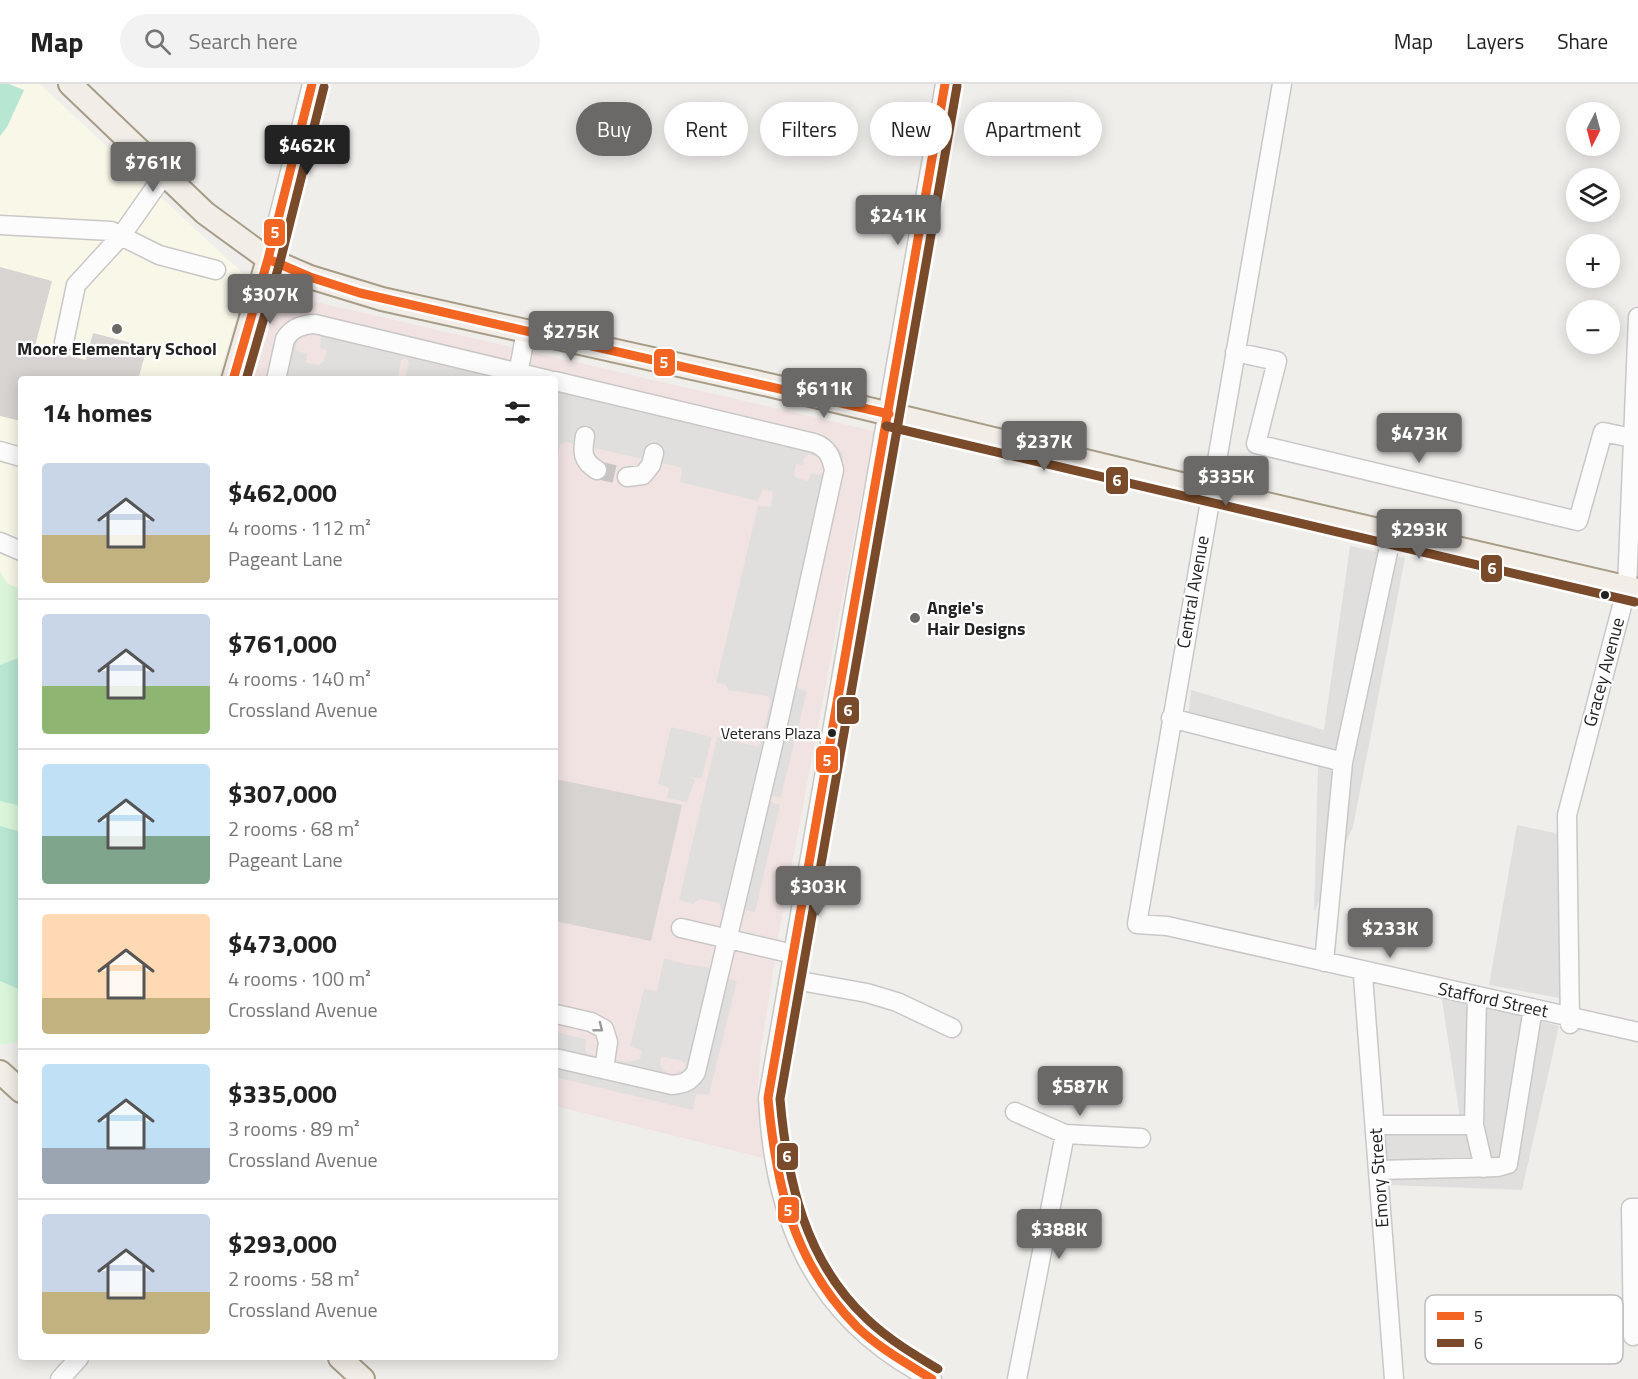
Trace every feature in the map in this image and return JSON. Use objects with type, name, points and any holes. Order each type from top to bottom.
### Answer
[{"type":"main road","points":[[70,84],[205,213],[268,259],[310,277],[360,293],[1632,588]]},
{"type":"main road","points":[[234,376],[268,259]]},
{"type":"main road","points":[[0,1072],[18,1088]]},
{"type":"main road","points":[[342,1360],[363,1379]]},
{"type":"street","points":[[268,259],[312,84]]},
{"type":"street","points":[[932,1379],[882,1350],[841,1313],[808,1263],[788,1216],[770,1143],[768,1098],[945,84]]},
{"type":"street","name":"Central Avenue","points":[[1137,924],[1282,84]]},
{"type":"street","points":[[64,342],[76,285],[121,236],[164,175]]},
{"type":"street","points":[[0,225],[111,231],[159,255],[216,270]]},
{"type":"street","name":"Gracey Avenue","points":[[1570,1020],[1567,815],[1632,588],[1632,438],[1638,317]]},
{"type":"street","points":[[277,376],[285,339],[295,328],[309,324],[324,325],[517,376],[526,331]]},
{"type":"street","points":[[1235,352],[1277,361],[1257,444],[1578,521],[1603,432],[1632,438]]},
{"type":"street","points":[[558,382],[814,443],[823,446],[832,460],[834,470],[696,1072],[692,1079],[683,1084],[672,1085],[558,1059]]},
{"type":"street","points":[[585,436],[582,452],[585,461],[597,470]]},
{"type":"street","points":[[0,451],[18,456]]},
{"type":"street","points":[[627,477],[643,475],[651,465],[654,453]]},
{"type":"street","points":[[1324,962],[1343,762],[1392,533]]},
{"type":"street","points":[[0,542],[18,549]]},
{"type":"street","points":[[1171,718],[1343,762]]},
{"type":"street","name":"Stafford Street","points":[[1137,924],[1167,926],[1533,1008],[1570,1020],[1638,1032]]},
{"type":"street","points":[[681,928],[793,954]]},
{"type":"street","name":"Emory Street","points":[[1363,976],[1394,1379]]},
{"type":"street","points":[[789,978],[867,993],[897,1002],[952,1028]]},
{"type":"street","points":[[1477,996],[1474,1125],[1484,1168]]},
{"type":"street","points":[[1378,1170],[1484,1168],[1508,1164],[1533,1008]]},
{"type":"street","points":[[558,1014],[591,1022],[604,1029],[608,1042],[604,1069]]},
{"type":"street","points":[[1015,1112],[1065,1134],[1141,1138]]},
{"type":"street","points":[[1375,1125],[1474,1125]]},
{"type":"street","points":[[1017,1379],[1065,1134]]},
{"type":"street","points":[[1633,1336],[1631,1208],[1638,1208]]},
{"type":"street","points":[[60,1379],[77,1360]]},
{"type":"shaded area","name":"Moore Elementary School","points":[[0,84],[40,84],[248,278],[219,376],[18,376],[18,588],[8,585],[0,572]]},
{"type":"shaded area","points":[[290,296],[874,431],[779,932],[761,1049],[758,1089],[763,1158],[558,1107],[558,376],[254,376],[277,304],[283,298]]},
{"type":"shaded area","points":[[309,314],[325,316],[498,358],[493,376],[406,376],[409,362],[405,357],[401,361],[398,376],[268,376],[281,329],[289,320]],"holes":[[[311,333],[321,337],[320,348],[327,350],[324,361],[319,365],[306,363],[307,354],[295,350],[301,336]]]},
{"type":"shaded area","points":[[552,371],[820,435],[833,442],[843,454],[841,481],[796,684],[799,689],[807,691],[781,797],[770,796],[768,801],[780,805],[755,912],[745,910],[740,915],[722,911],[719,903],[701,899],[694,904],[679,900],[717,737],[759,747],[771,700],[767,696],[728,690],[726,685],[716,683],[758,506],[771,507],[773,492],[763,489],[758,501],[680,482],[682,470],[680,467],[566,442],[560,445],[558,453],[558,376],[551,376]],"holes":[[[809,454],[819,458],[824,468],[823,474],[811,473],[808,481],[794,476],[796,464],[802,465],[804,458]]]},
{"type":"shaded area","points":[[1350,546],[1405,558],[1353,827],[1314,912],[1318,767],[1187,728],[1191,690],[1324,730]]},
{"type":"shaded area","points":[[671,727],[712,737],[702,778],[690,777],[695,780],[687,802],[667,798],[669,788],[658,784]]},
{"type":"shaded area","points":[[1517,825],[1559,834],[1565,999],[1489,985]]},
{"type":"shaded area","points":[[664,958],[685,964],[725,970],[725,978],[737,981],[709,1095],[696,1094],[693,1110],[558,1078],[558,1033],[586,1039],[585,1051],[588,1054],[627,1062],[640,1059],[642,1051],[630,1046],[644,989],[657,991]],"holes":[[[663,1057],[683,1061],[686,1065],[684,1069],[673,1074],[667,1073],[660,1066]]]},
{"type":"shaded area","points":[[1441,994],[1559,1026],[1522,1190],[1389,1185],[1384,1130],[1461,1124]]},
{"type":"green space","points":[[0,84],[9,84],[24,90],[7,127],[0,136]]},
{"type":"green space","points":[[0,572],[8,584],[18,588],[18,1042],[0,1045]]},
{"type":"green space","points":[[18,658],[18,805],[0,801],[0,665]]},
{"type":"green space","points":[[0,826],[18,831],[18,989],[0,981]]},
{"type":"building","name":"Moore Elementary School","points":[[0,267],[52,281],[35,346],[86,360],[93,333],[147,347],[139,376],[18,376],[18,420],[0,416]]},
{"type":"building","points":[[558,780],[682,805],[651,941],[558,922]]},
{"type":"tunnel","points":[[597,470],[627,477]]},
{"type":"transit line","name":"5","points":[[234,376],[268,259],[312,84]]},
{"type":"transit line","name":"5","points":[[932,1379],[865,1335],[835,1302],[817,1276],[803,1249],[783,1192],[776,1162],[768,1098],[945,84]]},
{"type":"transit line","name":"6","points":[[938,1369],[901,1346],[867,1319],[828,1272],[814,1245],[794,1189],[780,1099],[957,86]]},
{"type":"transit line","name":"6","points":[[247,376],[280,262],[324,87]]},
{"type":"transit line","name":"5","points":[[268,259],[310,277],[360,293],[889,414]]},
{"type":"transit line","name":"6","points":[[886,426],[1635,602]]},
{"type":"place","name":"Moore Elementary School","points":[[117,329]]},
{"type":"place","name":"Angie's Hair Designs","points":[[915,618]]},
{"type":"place","name":"Veterans Plaza","points":[[832,733]]}]
